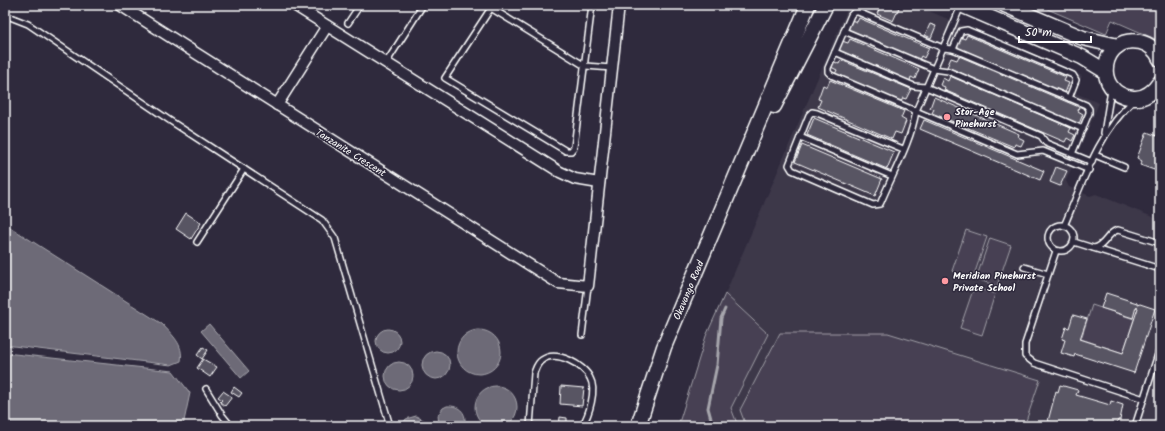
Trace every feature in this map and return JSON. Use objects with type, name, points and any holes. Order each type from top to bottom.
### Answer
[{"type":"main road","name":"Okavango Road","points":[[638,426],[664,347],[808,5]]},
{"type":"main road","name":"Okavango Road","points":[[744,156],[775,105],[826,5]]},
{"type":"main road","points":[[961,5],[1082,57],[1105,71]]},
{"type":"main road","points":[[1005,5],[1083,38],[1118,46]]},
{"type":"main road","points":[[1160,58],[1152,48],[1144,43],[1131,42],[1118,46],[1111,52],[1106,61],[1105,71],[1107,80],[1112,88],[1118,94],[1127,98],[1160,95]]},
{"type":"main road","points":[[1141,97],[1154,91],[1160,82]]},
{"type":"street","name":"Tanzanite Crescent","points":[[120,5],[558,283],[588,286]]},
{"type":"street","points":[[294,5],[560,172],[575,179],[599,183]]},
{"type":"street","points":[[588,286],[619,5]]},
{"type":"street","points":[[277,104],[327,26]]},
{"type":"lane","points":[[348,23],[360,5]]},
{"type":"lane","points":[[386,63],[423,5]]},
{"type":"lane","points":[[592,5],[584,66],[574,147],[571,151],[566,151],[446,78],[492,6],[584,66],[612,68]]},
{"type":"lane","points":[[903,149],[814,112],[809,116],[789,163],[790,169],[874,205],[878,205],[881,202],[914,125],[916,111],[961,5]]},
{"type":"lane","points":[[1072,154],[1083,128],[1089,108],[1069,98],[953,49],[943,48],[856,11],[851,15],[828,68],[829,74],[1017,154],[1043,151],[1089,170]]},
{"type":"lane","points":[[5,15],[28,24],[169,120],[322,220],[335,238],[390,426]]},
{"type":"lane","points":[[953,49],[961,31],[967,30],[1073,75],[1076,80],[1069,98]]},
{"type":"lane","points":[[844,31],[934,69],[948,71],[1083,128]]},
{"type":"lane","points":[[835,52],[914,86],[926,87],[1041,136],[1046,143],[1092,162]]},
{"type":"lane","points":[[1104,136],[1112,88]]},
{"type":"lane","points":[[1064,226],[1104,136],[1120,113],[1141,97]]},
{"type":"lane","points":[[800,137],[892,176]]},
{"type":"lane","points":[[1043,151],[1046,143]]},
{"type":"lane","points":[[1095,155],[1124,167]]},
{"type":"lane","points":[[196,242],[244,169]]},
{"type":"lane","points":[[1057,226],[1064,226],[1073,234],[1074,242],[1067,250],[1056,251],[1049,244],[1049,233],[1057,226]]},
{"type":"lane","points":[[1093,248],[1102,245],[1111,233],[1118,230],[1160,243]]},
{"type":"lane","points":[[1074,242],[1160,269]]},
{"type":"lane","points":[[1056,251],[1025,344],[1025,356],[1034,364],[1144,399]]},
{"type":"lane","points":[[1024,267],[1048,274]]},
{"type":"lane","points":[[582,335],[588,286]]},
{"type":"lane","points":[[1135,426],[1160,348]]},
{"type":"lane","points":[[530,426],[534,373],[537,365],[542,359],[556,357],[565,358],[579,366],[590,377],[592,383],[590,409],[582,426]]},
{"type":"lane","points":[[206,389],[222,415],[231,426]]},
{"type":"shaded area","name":"Meridian Pinehurst Private School","points":[[849,5],[915,5],[1082,76],[1075,93],[1099,103],[1066,181],[1069,187],[1090,196],[1096,194],[1160,220],[1160,426],[738,426],[731,408],[768,334],[725,294]]},
{"type":"shaded area","points":[[1038,5],[1160,5],[1160,41],[1112,20],[1106,34]]},
{"type":"shaded area","points":[[5,224],[162,324],[179,345],[181,350],[181,361],[171,365],[5,345]]},
{"type":"shaded area","points":[[966,230],[987,237],[973,278],[952,271]]},
{"type":"shaded area","points":[[990,238],[1011,245],[997,286],[976,279]]},
{"type":"shaded area","points":[[974,287],[995,294],[982,335],[960,328]]},
{"type":"shaded area","points":[[725,294],[768,334],[731,408],[738,426],[678,426],[706,336]]},
{"type":"shaded area","points":[[1092,305],[1134,319],[1123,353],[1081,339]]},
{"type":"shaded area","points":[[209,324],[249,371],[241,378],[201,331]]},
{"type":"shaded area","points":[[388,329],[396,333],[400,341],[396,349],[388,353],[380,349],[376,341],[380,333]]},
{"type":"shaded area","points":[[479,330],[491,334],[497,340],[501,352],[497,364],[491,370],[479,374],[467,370],[461,364],[457,352],[461,340],[467,334]]},
{"type":"shaded area","points":[[780,333],[888,333],[1040,380],[1025,424],[1029,426],[746,426],[740,410]]},
{"type":"shaded area","points":[[436,351],[446,355],[450,365],[446,375],[436,379],[426,375],[422,365],[426,355]]},
{"type":"shaded area","points":[[5,353],[173,371],[190,393],[183,426],[5,426]]},
{"type":"shaded area","points":[[399,362],[409,366],[413,376],[409,386],[399,390],[389,386],[385,376],[389,366]]},
{"type":"shaded area","points":[[496,386],[511,392],[517,407],[511,422],[496,428],[481,422],[475,407],[481,392]]},
{"type":"shaded area","points":[[447,406],[456,407],[462,411],[465,418],[464,426],[439,426],[438,415],[443,408]]},
{"type":"shaded area","points":[[416,416],[425,421],[428,426],[401,426],[406,419]]},
{"type":"building","points":[[881,5],[891,5],[899,8],[893,21],[877,14]]},
{"type":"building","points":[[859,18],[929,48],[924,58],[921,56],[919,60],[847,30],[851,20],[857,22]]},
{"type":"building","points":[[930,24],[936,26],[931,38],[925,35]]},
{"type":"building","points":[[967,35],[1066,77],[1064,81],[1069,83],[1065,93],[956,47],[960,37],[965,39]]},
{"type":"building","points":[[850,39],[919,69],[915,79],[911,77],[910,81],[838,51],[842,41],[848,43]]},
{"type":"building","points":[[959,56],[1079,107],[1078,111],[1083,114],[1079,124],[947,67],[951,58],[957,60]]},
{"type":"building","points":[[841,60],[911,89],[906,99],[903,98],[901,102],[835,74],[837,70],[831,67],[833,61],[839,64]]},
{"type":"building","points":[[950,76],[1071,128],[1069,132],[1075,135],[1072,141],[1067,138],[1065,142],[944,90],[945,87],[940,85],[943,78],[948,81]]},
{"type":"building","points":[[830,80],[904,111],[901,118],[906,121],[901,134],[895,132],[892,139],[818,107],[821,100],[818,99],[823,85],[827,87]]},
{"type":"building","points":[[934,97],[1019,134],[1018,137],[1024,140],[1021,146],[1015,144],[1014,147],[932,113],[934,109],[930,108]]},
{"type":"building","points":[[814,118],[894,152],[887,169],[807,135]]},
{"type":"building","points":[[924,120],[1044,171],[1040,180],[920,129]]},
{"type":"building","points":[[1160,128],[1160,172],[1140,165],[1142,161],[1137,158],[1147,132],[1157,136]]},
{"type":"building","points":[[802,145],[882,179],[875,196],[795,162]]},
{"type":"building","points":[[1056,167],[1067,171],[1060,186],[1050,182]]},
{"type":"building","points":[[186,213],[201,223],[191,239],[176,229]]},
{"type":"building","points":[[1106,293],[1137,303],[1137,305],[1140,304],[1155,309],[1134,373],[1075,354],[1074,357],[1061,353],[1065,340],[1062,339],[1066,327],[1069,328],[1073,315],[1087,319],[1080,339],[1123,353],[1138,308],[1136,307],[1133,318],[1101,308]]},
{"type":"building","points":[[203,347],[208,350],[202,359],[197,355]]},
{"type":"building","points":[[203,359],[217,367],[210,377],[197,368]]},
{"type":"building","points":[[1060,385],[1078,390],[1076,395],[1110,405],[1111,401],[1123,405],[1120,420],[1118,420],[1116,426],[1063,426],[1048,421],[1056,391],[1058,392]]},
{"type":"building","points":[[561,386],[584,388],[582,406],[560,404]]},
{"type":"building","points":[[234,387],[242,393],[239,397],[231,392]]},
{"type":"building","points":[[223,391],[232,397],[225,406],[220,402],[222,400],[218,397]]},
{"type":"building","points":[[560,417],[567,418],[567,426],[559,426]]},
{"type":"waterway","points":[[713,426],[708,408],[717,365],[721,318],[725,309]]},
{"type":"place","name":"Stor-Age Pinehurst","points":[[947,117]]},
{"type":"place","name":"Meridian Pinehurst Private School","points":[[945,281]]}]
